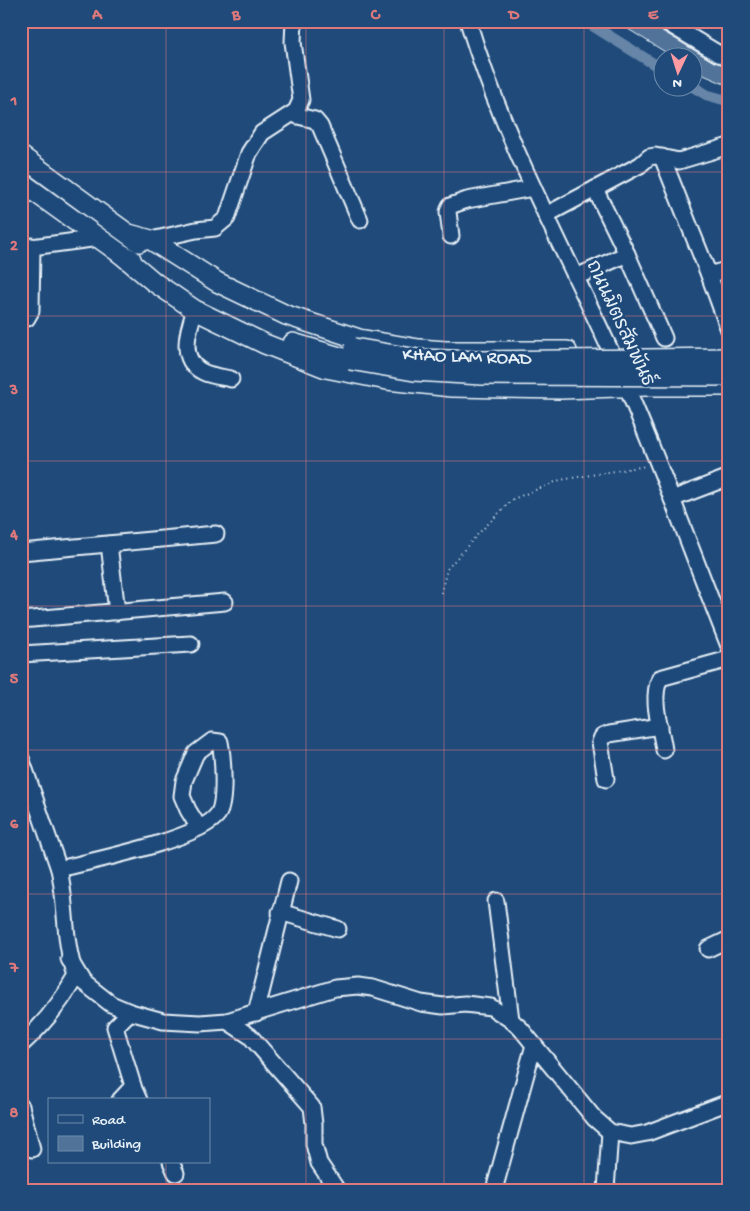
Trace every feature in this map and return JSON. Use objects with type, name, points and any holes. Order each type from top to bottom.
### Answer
[{"type":"main road","name":"KHAO LAM ROAD","points":[[21,156],[212,291],[283,326],[352,354],[482,361],[729,358]]},
{"type":"main road","name":"KHAO LAM ROAD","points":[[21,182],[121,254],[161,274],[206,303],[278,338],[352,354],[414,371],[482,375],[729,376]]},
{"type":"main road","points":[[129,234],[151,240],[217,282],[286,315],[359,339],[419,349],[446,351],[729,350]]},
{"type":"main road","points":[[121,254],[154,282],[195,310],[265,344],[326,368],[387,380],[452,387],[729,386]]},
{"type":"main road","points":[[697,386],[675,382],[668,377],[665,370],[673,358],[683,353],[702,350]]},
{"type":"main road","points":[[446,351],[467,355],[474,365],[474,375],[471,381],[452,387]]},
{"type":"main road","points":[[558,351],[573,356],[586,365],[588,373],[585,380],[581,383],[561,388]]},
{"type":"street","points":[[151,240],[196,230],[215,228],[227,218],[249,153],[262,133],[296,111],[301,100],[293,42],[294,21]]},
{"type":"street","name":"ถนนมิตรสัมพันธ์","points":[[468,21],[503,122],[611,351],[658,464],[729,646]]},
{"type":"street","points":[[664,21],[719,54],[729,57]]},
{"type":"street","points":[[296,111],[298,116],[315,120],[320,126],[360,220]]},
{"type":"street","points":[[546,215],[640,166],[649,157],[662,157],[673,160],[688,159],[729,146]]},
{"type":"street","points":[[662,157],[729,330]]},
{"type":"street","points":[[451,236],[448,212],[450,206],[466,200],[533,188]]},
{"type":"street","points":[[595,189],[627,254],[664,338]]},
{"type":"street","points":[[21,317],[27,318],[30,316],[31,311],[26,247],[99,238]]},
{"type":"street","points":[[576,277],[627,254]]},
{"type":"street","points":[[709,275],[729,269]]},
{"type":"street","points":[[195,310],[186,347],[191,361],[202,372],[231,379]]},
{"type":"street","points":[[672,499],[727,478]]},
{"type":"street","points":[[21,552],[216,534]]},
{"type":"street","points":[[109,544],[117,612]]},
{"type":"street","points":[[21,620],[225,602]]},
{"type":"street","points":[[21,654],[191,644]]},
{"type":"street","points":[[664,750],[656,697],[657,684],[660,678],[729,659]]},
{"type":"street","points":[[606,779],[600,742],[602,737],[609,734],[660,726]]},
{"type":"street","points":[[59,869],[158,844],[199,828],[214,819],[220,812],[222,793],[223,759],[220,742],[212,741],[196,753],[184,780],[182,796],[199,828]]},
{"type":"street","points":[[21,758],[59,869],[69,959],[76,976],[64,998],[43,1024],[21,1044]]},
{"type":"street","points":[[256,1013],[289,881]]},
{"type":"street","points":[[496,900],[511,1020]]},
{"type":"street","points":[[280,912],[338,929]]},
{"type":"street","points":[[708,948],[729,939]]},
{"type":"street","points":[[69,959],[83,982],[111,1004],[130,1012],[163,1021],[200,1024],[227,1021],[336,988],[358,986],[374,988],[421,1003],[443,1006],[465,1004],[491,1007],[521,1029],[594,1118],[610,1132],[631,1136],[647,1134],[729,1102]]},
{"type":"street","points":[[130,1012],[115,1028],[136,1093]]},
{"type":"street","points":[[227,1021],[250,1036],[312,1107],[314,1144],[319,1163],[337,1190]]},
{"type":"street","points":[[494,1190],[534,1045]]},
{"type":"street","points":[[21,1106],[32,1149]]},
{"type":"street","points":[[606,1190],[610,1132]]},
{"type":"path","points":[[440,593],[447,569],[513,499],[560,480],[658,464]]},
{"type":"building","points":[[615,21],[651,21],[659,29],[691,48],[659,48]]},
{"type":"building","points":[[702,55],[714,62],[729,66],[729,86],[702,74]]},
{"type":"waterway","points":[[583,21],[652,63]]},
{"type":"waterway","points":[[702,92],[729,101]]}]
